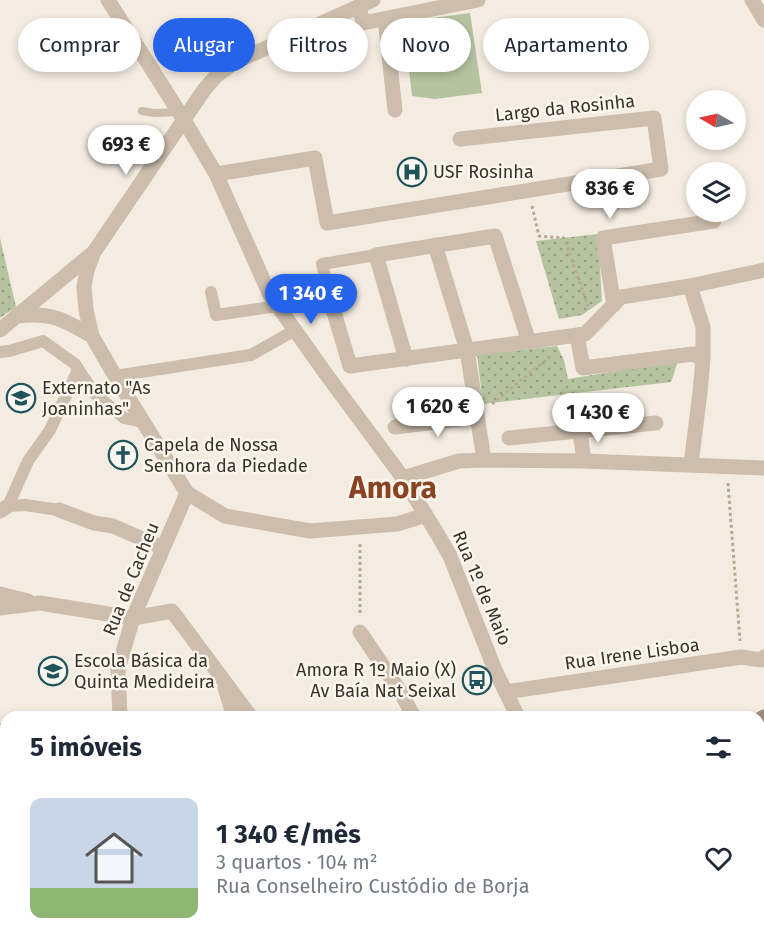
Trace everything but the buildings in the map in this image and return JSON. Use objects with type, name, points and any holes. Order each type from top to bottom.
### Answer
[{"type":"street","name":"Rua 1º de Maio","points":[[108,0],[216,174],[270,295],[403,478],[450,556],[495,670],[515,711]]},
{"type":"street","points":[[390,18],[478,0]]},
{"type":"street","points":[[752,0],[764,20]]},
{"type":"street","points":[[366,3],[235,62],[216,76],[182,116],[94,252],[84,287],[86,310],[92,336],[187,493],[225,516],[310,531],[397,524],[426,515]]},
{"type":"street","points":[[366,3],[363,23],[380,20]]},
{"type":"street","points":[[391,72],[396,110]]},
{"type":"street","name":"Largo da Rosinha","points":[[216,174],[315,158],[327,223],[661,169],[654,118],[460,139]]},
{"type":"street","points":[[614,305],[603,238],[707,222]]},
{"type":"street","points":[[529,342],[495,236],[321,264],[350,366],[406,359],[467,350],[529,342],[585,334],[621,297],[690,286],[764,270]]},
{"type":"street","points":[[435,245],[467,350],[483,459]]},
{"type":"street","points":[[0,330],[94,252]]},
{"type":"street","points":[[376,255],[406,359]]},
{"type":"street","points":[[690,286],[703,327],[703,359],[691,465]]},
{"type":"street","points":[[212,292],[216,315],[278,306]]},
{"type":"street","points":[[17,316],[36,314],[50,316],[68,322],[92,336]]},
{"type":"street","points":[[115,376],[251,355],[295,330]]},
{"type":"street","points":[[577,335],[583,368],[693,354],[703,359]]},
{"type":"street","points":[[0,352],[43,341],[75,364],[94,393],[124,418],[143,422]]},
{"type":"street","points":[[4,508],[28,461],[50,430],[78,370]]},
{"type":"street","points":[[395,427],[477,417]]},
{"type":"street","points":[[509,438],[656,423]]},
{"type":"street","points":[[580,431],[584,461]]},
{"type":"street","points":[[403,478],[459,461],[483,459],[764,468]]},
{"type":"street","name":"Rua de Cacheu","points":[[120,711],[118,669],[133,618],[187,493]]},
{"type":"street","points":[[4,508],[26,505],[59,510],[94,523],[113,526],[163,548]]},
{"type":"street","points":[[0,594],[133,618],[172,611],[247,711]]},
{"type":"street","points":[[0,608],[40,603]]},
{"type":"street","points":[[360,632],[411,711]]},
{"type":"street","name":"Rua Irene Lisboa","points":[[506,692],[741,657],[763,662]]},
{"type":"street","points":[[220,674],[232,711]]},
{"type":"lane","points":[[142,111],[182,116]]},
{"type":"path","points":[[528,191],[539,236],[564,238],[594,325]]},
{"type":"path","points":[[477,417],[577,335]]},
{"type":"path","points":[[727,467],[741,657]]},
{"type":"path","points":[[360,527],[360,632]]},
{"type":"green space","points":[[470,13],[471,18],[432,18]]},
{"type":"green space","points":[[471,20],[482,93],[435,99],[412,96],[409,72],[471,72]]},
{"type":"green space","points":[[598,234],[602,301],[582,315],[559,319],[536,241]]},
{"type":"green space","points":[[0,238],[16,307],[0,318]]},
{"type":"green space","points":[[557,346],[564,360],[568,379],[678,361],[671,382],[483,404],[477,355]]},
{"type":"place","name":"USF Rosinha","points":[[412,172]]},
{"type":"place","name":"Externato \"As Joaninhas\"","points":[[21,398]]},
{"type":"place","name":"Capela de Nossa Senhora da Piedade","points":[[123,455]]},
{"type":"place","name":"Escola Básica da Quinta Medideira","points":[[53,671]]},
{"type":"place","name":"Amora R 1º Maio (X) Av Baía Nat Seixal","points":[[477,680]]},
{"type":"district","name":"Amora","points":[[393,488]]}]
